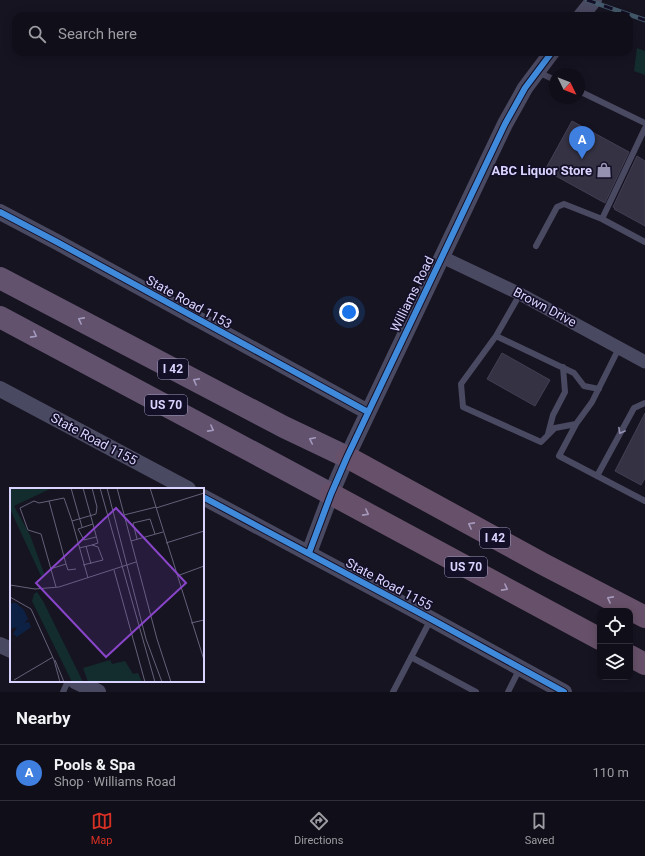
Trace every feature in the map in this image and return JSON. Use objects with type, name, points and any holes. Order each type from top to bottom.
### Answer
[{"type":"highway","name":"I 42","points":[[0,278],[284,426],[347,457],[543,564],[645,617]]},
{"type":"highway","name":"US 70","points":[[0,317],[332,494],[597,638]]},
{"type":"highway","points":[[633,658],[645,664]]},
{"type":"street","points":[[585,12],[594,0]]},
{"type":"street","name":"Williams Road","points":[[309,554],[347,457],[505,124],[525,88],[549,56]]},
{"type":"street","name":"State Road 1153","points":[[0,212],[368,412]]},
{"type":"street","name":"Brown Drive","points":[[442,257],[520,294],[645,362]]},
{"type":"street","name":"State Road 1155","points":[[0,389],[186,488]]},
{"type":"street","name":"State Road 1155","points":[[204,498],[564,692]]},
{"type":"street","points":[[0,645],[10,650]]},
{"type":"street","points":[[77,682],[98,692]]},
{"type":"lane","points":[[538,71],[549,77]]},
{"type":"lane","points":[[585,94],[645,123]]},
{"type":"lane","points":[[602,219],[645,128]]},
{"type":"lane","points":[[536,246],[557,207],[564,204],[602,219],[645,242]]},
{"type":"lane","points":[[520,294],[496,336],[461,384],[463,407],[541,442],[555,428],[576,424]]},
{"type":"lane","points":[[496,336],[574,373],[584,386],[598,389]]},
{"type":"lane","points":[[619,348],[592,402],[576,424],[559,456],[645,501]]},
{"type":"lane","points":[[547,435],[553,415],[565,392],[563,367]]},
{"type":"lane","points":[[596,476],[634,408],[645,403]]},
{"type":"lane","points":[[393,692],[431,619]]},
{"type":"lane","points":[[411,657],[476,692]]},
{"type":"lane","points":[[508,692],[520,668]]},
{"type":"lane","points":[[63,692],[68,682]]},
{"type":"green space","points":[[637,48],[645,51],[645,75],[634,71]]},
{"type":"building","points":[[572,121],[629,152],[605,203],[545,170]]},
{"type":"building","points":[[637,156],[645,161],[645,226],[614,209],[615,208],[613,207]]},
{"type":"building","points":[[502,353],[550,380],[535,406],[487,379]]},
{"type":"building","points":[[645,413],[645,478],[641,485],[615,471]]},
{"type":"railway","points":[[587,0],[622,12]]},
{"type":"railway","points":[[633,16],[645,20]]},
{"type":"cycle path","points":[[309,553],[331,494],[347,457],[505,124],[525,88],[549,56]]},
{"type":"cycle path","points":[[0,212],[368,412]]},
{"type":"cycle path","points":[[204,498],[564,692]]},
{"type":"place","name":"Pools & Spa","points":[[582,159]]},
{"type":"place","name":"ABC Liquor Store","points":[[604,170]]}]
